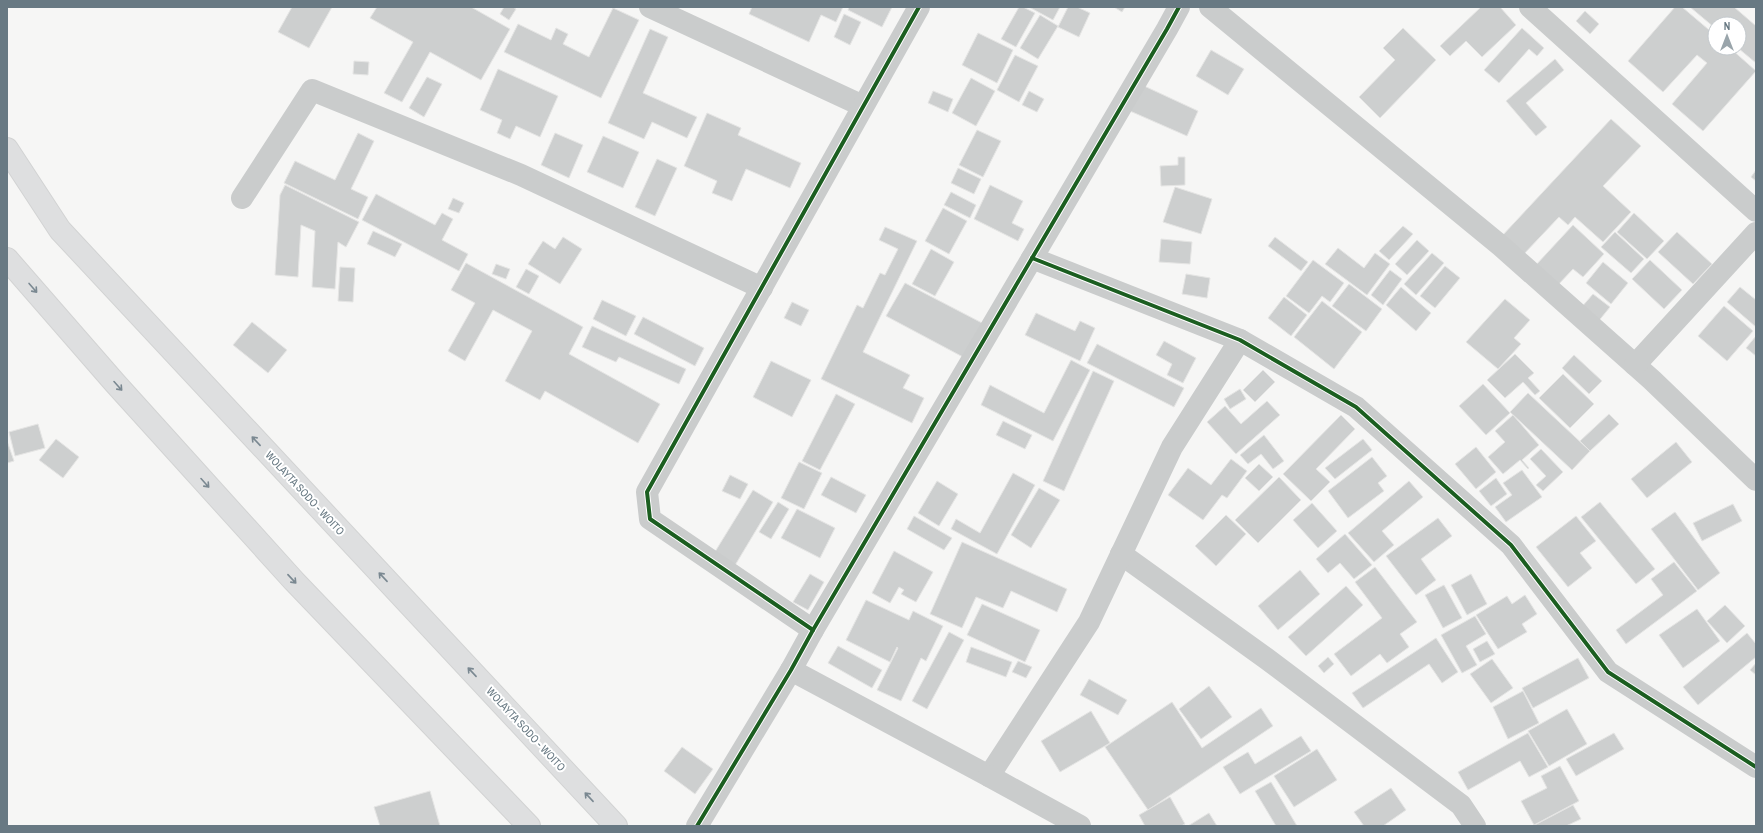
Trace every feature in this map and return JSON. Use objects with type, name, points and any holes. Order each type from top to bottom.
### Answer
[{"type":"highway","name":"WOLAYTA SODO - WOITO","points":[[7,149],[60,230],[616,826]]},
{"type":"highway","points":[[7,259],[115,383],[294,581],[529,826]]},
{"type":"street","points":[[650,7],[863,106]]},
{"type":"street","points":[[813,630],[650,518],[647,492],[919,7]]},
{"type":"street","points":[[697,826],[791,670],[813,630],[1168,29],[1179,7]]},
{"type":"street","points":[[1210,7],[1483,231],[1635,365],[1756,480]]},
{"type":"street","points":[[1530,7],[1756,211]]},
{"type":"street","points":[[242,198],[312,90],[521,175],[762,288]]},
{"type":"street","points":[[1635,365],[1756,233]]},
{"type":"street","points":[[1032,258],[1240,340],[1356,407],[1511,545],[1608,672],[1756,767]]},
{"type":"street","points":[[989,776],[1089,622],[1172,447],[1240,340]]},
{"type":"street","points":[[1121,554],[1267,659],[1461,805],[1475,826]]},
{"type":"street","points":[[791,670],[1080,826]]},
{"type":"building","points":[[292,7],[332,7],[309,48],[278,32]]},
{"type":"building","points":[[377,7],[471,7],[510,29],[481,80],[430,52],[402,102],[384,93],[413,42],[370,18]]},
{"type":"building","points":[[504,7],[513,7],[516,9],[509,20],[500,14]]},
{"type":"building","points":[[752,7],[843,7],[836,22],[821,15],[809,42],[749,14]]},
{"type":"building","points":[[849,7],[892,7],[882,27],[848,10]]},
{"type":"building","points":[[1019,7],[1023,7],[1035,13],[1016,47],[1001,39]]},
{"type":"building","points":[[1029,7],[1060,7],[1053,20]]},
{"type":"building","points":[[1068,7],[1077,7],[1090,13],[1079,37],[1058,27]]},
{"type":"building","points":[[1114,7],[1125,7],[1122,12]]},
{"type":"building","points":[[1481,7],[1500,7],[1516,25],[1482,57],[1466,41],[1450,56],[1440,46]]},
{"type":"building","points":[[1675,7],[1682,7],[1707,28],[1707,56],[1739,56],[1756,71],[1703,131],[1672,104],[1707,63],[1697,55],[1663,92],[1628,61]]},
{"type":"building","points":[[1690,7],[1734,7],[1744,16],[1707,16],[1707,21]]},
{"type":"building","points":[[613,8],[639,20],[601,98],[504,52],[518,24],[551,40],[556,28],[568,34],[563,44],[589,57]]},
{"type":"building","points":[[1585,11],[1599,24],[1590,34],[1576,21]]},
{"type":"building","points":[[844,14],[861,22],[850,45],[834,37]]},
{"type":"building","points":[[1040,15],[1058,26],[1038,59],[1020,48]]},
{"type":"building","points":[[1747,18],[1756,26],[1756,63],[1747,56]]},
{"type":"building","points":[[1403,28],[1436,60],[1380,118],[1359,97],[1395,60],[1383,48]]},
{"type":"building","points":[[1522,28],[1544,48],[1537,56],[1529,49],[1499,83],[1484,70]]},
{"type":"building","points":[[650,29],[668,37],[643,93],[697,117],[687,138],[652,122],[644,139],[608,123]]},
{"type":"building","points":[[978,33],[1013,50],[997,83],[962,65]]},
{"type":"building","points":[[1211,50],[1244,69],[1228,95],[1196,76]]},
{"type":"building","points":[[1015,55],[1038,66],[1019,102],[997,90]]},
{"type":"building","points":[[1555,59],[1564,70],[1526,103],[1547,127],[1536,136],[1506,101]]},
{"type":"building","points":[[354,61],[369,62],[368,75],[353,74]]},
{"type":"building","points":[[498,69],[558,96],[540,137],[516,126],[510,139],[497,133],[502,120],[480,110]]},
{"type":"building","points":[[427,77],[442,84],[424,117],[409,108]]},
{"type":"building","points":[[971,78],[995,91],[976,126],[952,113]]},
{"type":"building","points":[[1142,85],[1198,111],[1187,136],[1130,111]]},
{"type":"building","points":[[933,91],[953,99],[948,112],[928,103]]},
{"type":"building","points":[[1029,91],[1044,99],[1037,112],[1022,105]]},
{"type":"building","points":[[707,113],[741,128],[738,135],[801,163],[790,188],[746,169],[732,201],[712,193],[717,181],[684,166]]},
{"type":"building","points":[[1611,119],[1641,146],[1603,186],[1631,212],[1603,242],[1575,217],[1568,225],[1559,217],[1522,256],[1501,237]]},
{"type":"building","points":[[977,130],[1001,141],[983,177],[959,165]]},
{"type":"building","points":[[358,133],[374,141],[351,189],[368,197],[358,219],[284,183],[295,161],[335,180]]},
{"type":"building","points":[[555,133],[583,145],[569,178],[541,165]]},
{"type":"building","points":[[603,136],[639,152],[623,188],[587,172]]},
{"type":"building","points":[[1178,157],[1185,157],[1185,185],[1161,186],[1160,166],[1178,165]]},
{"type":"building","points":[[657,159],[677,168],[655,216],[635,207]]},
{"type":"building","points":[[958,168],[981,179],[974,194],[951,183]]},
{"type":"building","points":[[1756,170],[1756,181],[1751,177]]},
{"type":"building","points":[[285,185],[359,222],[346,247],[338,242],[335,289],[312,287],[315,231],[301,225],[298,277],[275,275],[280,195]]},
{"type":"building","points":[[990,185],[1023,201],[1012,223],[1024,229],[1018,241],[974,219]]},
{"type":"building","points":[[1175,187],[1212,199],[1201,234],[1163,222]]},
{"type":"building","points":[[951,192],[976,205],[970,218],[944,205]]},
{"type":"building","points":[[376,194],[435,225],[442,213],[453,219],[442,240],[468,254],[459,271],[362,220]]},
{"type":"building","points":[[453,198],[464,203],[459,213],[448,209]]},
{"type":"building","points":[[943,208],[967,221],[949,254],[925,241]]},
{"type":"building","points":[[1634,213],[1664,241],[1647,259],[1617,232]]},
{"type":"building","points":[[1573,225],[1604,254],[1583,277],[1573,269],[1556,287],[1535,266]]},
{"type":"building","points":[[1403,226],[1413,234],[1389,260],[1379,251]]},
{"type":"building","points":[[885,227],[917,241],[863,352],[910,375],[903,388],[924,398],[912,423],[821,379],[857,305],[863,308],[880,273],[885,275],[898,249],[879,240]]},
{"type":"building","points":[[373,231],[402,244],[395,257],[367,244]]},
{"type":"building","points":[[1615,232],[1644,259],[1631,273],[1601,247]]},
{"type":"building","points":[[1677,232],[1712,264],[1693,284],[1658,252]]},
{"type":"building","points":[[563,237],[582,249],[560,284],[528,264],[543,241],[555,249]]},
{"type":"building","points":[[1275,237],[1308,262],[1301,271],[1268,246]]},
{"type":"building","points":[[1161,239],[1192,242],[1190,264],[1159,262]]},
{"type":"building","points":[[1417,240],[1429,251],[1407,275],[1395,264]]},
{"type":"building","points":[[1338,248],[1364,268],[1375,253],[1390,264],[1367,295],[1325,264]]},
{"type":"building","points":[[931,249],[954,262],[935,296],[912,284]]},
{"type":"building","points":[[1432,253],[1444,263],[1416,295],[1404,284]]},
{"type":"building","points":[[1313,260],[1344,283],[1330,302],[1322,296],[1309,313],[1286,296]]},
{"type":"building","points":[[1650,260],[1682,290],[1664,309],[1632,279]]},
{"type":"building","points":[[1603,262],[1628,283],[1611,304],[1586,283]]},
{"type":"building","points":[[466,263],[583,327],[569,354],[660,404],[638,443],[545,391],[540,400],[505,381],[532,331],[493,310],[465,361],[448,351],[475,303],[451,290]]},
{"type":"building","points":[[496,264],[510,269],[506,279],[492,274]]},
{"type":"building","points":[[1445,266],[1460,278],[1435,308],[1420,296]]},
{"type":"building","points":[[340,267],[355,268],[353,302],[338,301]]},
{"type":"building","points":[[526,269],[539,276],[529,294],[516,287]]},
{"type":"building","points":[[1390,270],[1402,279],[1383,305],[1371,295]]},
{"type":"building","points":[[1186,274],[1210,278],[1207,298],[1182,294]]},
{"type":"building","points":[[905,283],[982,323],[963,357],[886,316]]},
{"type":"building","points":[[1349,284],[1382,309],[1366,331],[1332,306]]},
{"type":"building","points":[[1401,287],[1431,313],[1416,331],[1386,305]]},
{"type":"building","points":[[1740,287],[1756,300],[1756,327],[1727,302]]},
{"type":"building","points":[[1593,294],[1610,307],[1597,323],[1580,309]]},
{"type":"building","points":[[1284,297],[1307,315],[1291,336],[1268,318]]},
{"type":"building","points":[[1505,299],[1530,320],[1514,338],[1521,344],[1498,369],[1466,342]]},
{"type":"building","points":[[602,300],[636,316],[626,336],[593,319]]},
{"type":"building","points":[[1322,301],[1362,332],[1334,369],[1294,337]]},
{"type":"building","points":[[792,302],[809,310],[801,326],[784,318]]},
{"type":"building","points":[[1724,306],[1753,331],[1727,361],[1698,336]]},
{"type":"building","points":[[1036,313],[1075,331],[1080,321],[1095,328],[1080,361],[1025,335]]},
{"type":"building","points":[[643,317],[704,348],[695,366],[634,334]]},
{"type":"building","points":[[252,322],[287,350],[268,373],[233,345]]},
{"type":"building","points":[[592,326],[686,369],[679,384],[619,357],[616,362],[582,347]]},
{"type":"building","points":[[1756,336],[1756,356],[1746,348]]},
{"type":"building","points":[[1164,341],[1196,358],[1183,383],[1167,375],[1172,364],[1156,355]]},
{"type":"building","points":[[1097,344],[1184,388],[1174,407],[1087,363]]},
{"type":"building","points":[[1515,354],[1534,373],[1528,378],[1540,391],[1535,395],[1523,382],[1505,398],[1487,380]]},
{"type":"building","points":[[1574,355],[1602,381],[1589,394],[1562,368]]},
{"type":"building","points":[[1071,360],[1090,370],[1053,441],[981,405],[990,385],[1044,413]]},
{"type":"building","points":[[771,361],[811,380],[792,417],[753,397]]},
{"type":"building","points":[[1263,370],[1275,382],[1255,402],[1243,390]]},
{"type":"building","points":[[1093,371],[1114,381],[1064,491],[1043,481]]},
{"type":"building","points":[[1563,374],[1594,404],[1570,428],[1539,398]]},
{"type":"building","points":[[1483,384],[1510,413],[1486,435],[1459,406]]},
{"type":"building","points":[[1240,389],[1246,399],[1230,409],[1224,399]]},
{"type":"building","points":[[1528,393],[1590,451],[1572,470],[1510,412]]},
{"type":"building","points":[[836,394],[855,404],[820,470],[802,461]]},
{"type":"building","points":[[1267,401],[1280,415],[1236,454],[1207,422],[1225,406],[1241,424]]},
{"type":"building","points":[[1609,414],[1619,424],[1590,451],[1580,441]]},
{"type":"building","points":[[1341,415],[1355,429],[1316,469],[1330,482],[1311,501],[1283,474]]},
{"type":"building","points":[[1513,415],[1539,445],[1522,460],[1529,468],[1528,469],[1520,460],[1503,474],[1488,457],[1505,442],[1495,431]]},
{"type":"building","points":[[1003,421],[1032,435],[1025,449],[996,435]]},
{"type":"building","points":[[38,424],[45,448],[15,456],[9,432]]},
{"type":"building","points":[[1264,435],[1284,461],[1273,469],[1261,454],[1248,464],[1240,455]]},
{"type":"building","points":[[56,439],[79,457],[63,478],[39,460]]},
{"type":"building","points":[[1363,439],[1372,450],[1335,479],[1325,468]]},
{"type":"building","points":[[7,441],[14,461],[7,463]]},
{"type":"building","points":[[1676,442],[1692,462],[1647,498],[1631,479]]},
{"type":"building","points":[[1476,447],[1496,472],[1476,489],[1455,464]]},
{"type":"building","points":[[1541,449],[1563,472],[1543,491],[1536,485],[1546,476],[1530,459]]},
{"type":"building","points":[[1372,457],[1387,476],[1378,483],[1384,491],[1348,518],[1328,491]]},
{"type":"building","points":[[1231,459],[1247,471],[1227,498],[1222,495],[1203,520],[1168,495],[1188,468],[1211,485]]},
{"type":"building","points":[[799,462],[822,473],[804,509],[781,498]]},
{"type":"building","points":[[1259,464],[1273,477],[1259,491],[1245,478]]},
{"type":"building","points":[[1522,470],[1542,497],[1506,522],[1495,507],[1512,495],[1503,483]]},
{"type":"building","points":[[1013,473],[1035,485],[997,554],[951,529],[956,519],[980,533]]},
{"type":"building","points":[[730,475],[748,484],[740,499],[722,491]]},
{"type":"building","points":[[831,477],[866,495],[856,513],[821,495]]},
{"type":"building","points":[[1279,477],[1301,500],[1258,543],[1235,520]]},
{"type":"building","points":[[1496,478],[1507,494],[1491,506],[1479,491]]},
{"type":"building","points":[[937,481],[958,494],[939,526],[918,513]]},
{"type":"building","points":[[1409,481],[1423,497],[1382,531],[1394,545],[1374,562],[1348,533]]},
{"type":"building","points":[[1039,488],[1060,500],[1031,548],[1011,535]]},
{"type":"building","points":[[753,490],[773,502],[734,567],[713,555]]},
{"type":"building","points":[[778,502],[789,509],[771,539],[759,532]]},
{"type":"building","points":[[1600,502],[1655,569],[1636,584],[1581,517]]},
{"type":"building","points":[[1312,503],[1337,531],[1318,548],[1293,520]]},
{"type":"building","points":[[1733,504],[1742,521],[1702,541],[1693,523]]},
{"type":"building","points":[[797,509],[835,528],[820,558],[781,538]]},
{"type":"building","points":[[1675,512],[1720,573],[1698,590],[1651,529]]},
{"type":"building","points":[[1226,515],[1246,534],[1216,566],[1195,546]]},
{"type":"building","points":[[914,516],[952,538],[944,550],[907,529]]},
{"type":"building","points":[[1576,516],[1596,541],[1580,553],[1592,568],[1568,587],[1536,547]]},
{"type":"building","points":[[1438,518],[1452,536],[1421,559],[1436,580],[1416,595],[1386,556]]},
{"type":"building","points":[[1345,534],[1372,565],[1354,579],[1340,563],[1328,573],[1316,559]]},
{"type":"building","points":[[962,542],[1067,589],[1057,612],[1011,591],[1003,608],[976,597],[962,628],[930,614]]},
{"type":"building","points":[[894,551],[933,572],[916,602],[901,594],[904,590],[899,587],[890,603],[872,593]]},
{"type":"building","points":[[1674,562],[1697,591],[1626,644],[1616,630],[1663,595],[1651,579]]},
{"type":"building","points":[[1375,567],[1417,622],[1400,634],[1409,647],[1387,663],[1380,654],[1351,676],[1334,654],[1382,618],[1355,582]]},
{"type":"building","points":[[1300,570],[1320,594],[1278,630],[1258,606]]},
{"type":"building","points":[[810,574],[824,582],[808,610],[793,602]]},
{"type":"building","points":[[1471,574],[1487,604],[1467,615],[1451,585]]},
{"type":"building","points":[[1444,585],[1462,618],[1443,628],[1425,595]]},
{"type":"building","points":[[1346,586],[1363,605],[1306,656],[1288,637]]},
{"type":"building","points":[[1525,595],[1537,614],[1522,624],[1527,632],[1498,649],[1476,615],[1507,596],[1512,604]]},
{"type":"building","points":[[866,600],[909,620],[913,611],[943,626],[926,661],[921,658],[901,701],[877,690],[898,648],[897,647],[890,662],[846,640]]},
{"type":"building","points":[[982,604],[1040,630],[1025,662],[967,635]]},
{"type":"building","points":[[1725,605],[1745,626],[1727,643],[1707,621]]},
{"type":"building","points":[[1697,609],[1720,641],[1683,668],[1659,635]]},
{"type":"building","points":[[1475,616],[1486,634],[1466,646],[1477,665],[1462,673],[1441,635]]},
{"type":"building","points":[[949,632],[964,640],[927,709],[912,701]]},
{"type":"building","points":[[1747,633],[1756,644],[1756,657],[1698,705],[1683,687]]},
{"type":"building","points":[[1436,638],[1458,672],[1442,683],[1429,664],[1363,708],[1352,693]]},
{"type":"building","points":[[1487,641],[1495,654],[1480,662],[1473,649]]},
{"type":"building","points":[[838,646],[882,670],[872,688],[828,663]]},
{"type":"building","points":[[971,647],[1012,662],[1006,677],[966,662]]},
{"type":"building","points":[[1328,657],[1334,664],[1324,673],[1318,666]]},
{"type":"building","points":[[1578,658],[1589,678],[1533,708],[1522,688]]},
{"type":"building","points":[[1492,659],[1513,688],[1491,703],[1470,674]]},
{"type":"building","points":[[1018,661],[1032,667],[1026,678],[1012,672]]},
{"type":"building","points":[[1756,663],[1756,675],[1750,670]]},
{"type":"building","points":[[1089,679],[1127,700],[1118,715],[1080,695]]},
{"type":"building","points":[[1209,686],[1232,717],[1201,739],[1179,709]]},
{"type":"building","points":[[1523,691],[1539,723],[1508,739],[1493,707]]},
{"type":"building","points":[[1172,702],[1202,748],[1261,708],[1273,726],[1148,810],[1105,747]]},
{"type":"building","points":[[1567,709],[1587,744],[1549,766],[1528,731]]},
{"type":"building","points":[[1091,711],[1110,743],[1060,772],[1041,741]]},
{"type":"building","points":[[1528,733],[1548,767],[1529,777],[1520,761],[1468,790],[1458,772]]},
{"type":"building","points":[[1614,733],[1624,749],[1576,776],[1566,759]]},
{"type":"building","points":[[1301,736],[1311,751],[1240,794],[1223,767],[1248,752],[1255,764]]},
{"type":"building","points":[[682,747],[713,769],[695,794],[664,771]]},
{"type":"building","points":[[1317,749],[1337,780],[1294,807],[1274,776]]},
{"type":"building","points":[[1560,766],[1579,801],[1534,825],[1521,801],[1547,788],[1541,776]]},
{"type":"building","points":[[1271,782],[1297,826],[1276,826],[1255,791]]},
{"type":"building","points":[[1391,788],[1406,810],[1383,826],[1364,826],[1354,812]]},
{"type":"building","points":[[430,791],[440,826],[380,826],[374,807]]},
{"type":"building","points":[[1170,797],[1185,824],[1181,826],[1145,826],[1139,815]]},
{"type":"building","points":[[1573,805],[1581,819],[1566,826],[1533,826]]},
{"type":"building","points":[[1209,813],[1217,826],[1188,826]]},
{"type":"cycle path","points":[[813,630],[650,519],[647,492],[919,7]]},
{"type":"cycle path","points":[[697,826],[791,670],[813,630],[1179,7]]},
{"type":"cycle path","points":[[1032,258],[1240,340],[1356,407],[1511,545],[1608,672],[1756,767]]}]
